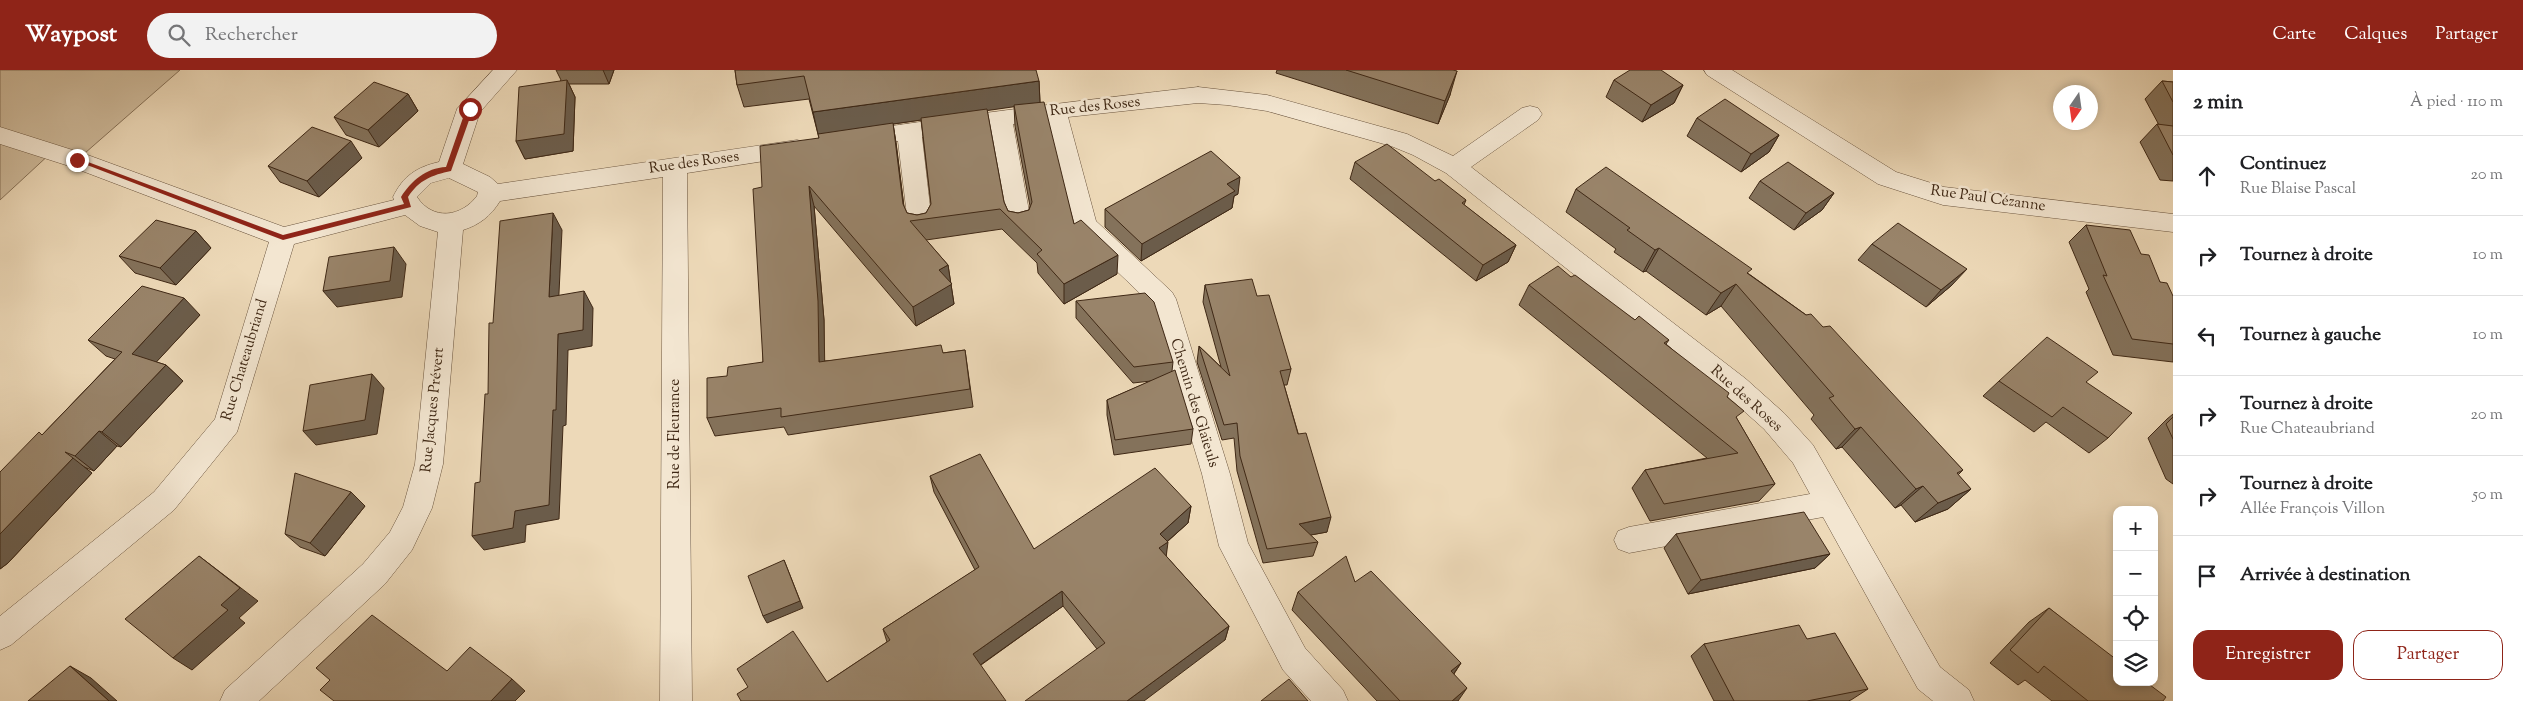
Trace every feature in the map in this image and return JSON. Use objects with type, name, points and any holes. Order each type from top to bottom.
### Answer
[{"type":"street","points":[[449,169],[470,109],[506,70]]},
{"type":"street","name":"Rue Paul Cézanne","points":[[1715,70],[1887,178],[1943,196],[2173,223]]},
{"type":"street","name":"Rue des Roses","points":[[490,194],[1000,117],[1198,95],[1267,103],[1399,140],[1421,148],[1454,168],[1736,387],[1774,421],[1803,454],[1929,678],[1958,701]]},
{"type":"street","name":"Chemin des Glaïeuls","points":[[1055,111],[1085,225],[1163,299],[1216,474],[1234,546],[1294,659],[1332,701]]},
{"type":"street","points":[[1454,168],[1530,114]]},
{"type":"street","points":[[1000,117],[1018,222]]},
{"type":"street","points":[[909,130],[920,224]]},
{"type":"street","points":[[0,135],[77,160],[283,237],[409,206]]},
{"type":"street","name":"Rue de Fleurance","points":[[675,166],[676,701]]},
{"type":"street","points":[[449,169],[458,170],[480,182],[488,187],[490,194],[486,203],[476,213],[451,224],[440,225],[426,219],[409,206],[405,197],[414,183],[437,170],[449,169]]},
{"type":"street","name":"Rue Jacques Prévert","points":[[236,701],[374,574],[401,541],[416,508],[429,464],[451,224]]},
{"type":"street","name":"Rue Chateaubriand","points":[[0,635],[164,501],[227,424],[283,237]]},
{"type":"street","points":[[1629,540],[1831,503]]},
{"type":"shaded area","points":[[0,70],[180,70],[77,160],[52,152],[0,200]]},
{"type":"building","points":[[735,70],[1036,70],[1039,81],[813,112],[804,76],[737,85]]},
{"type":"building","points":[[1346,70],[1453,70],[1457,71],[1445,101]]},
{"type":"building","points":[[1630,70],[1661,70],[1683,85],[1651,105],[1614,80]]},
{"type":"building","points":[[567,80],[564,134],[516,141],[519,87]]},
{"type":"building","points":[[2162,81],[2173,82],[2173,102]]},
{"type":"building","points":[[374,82],[408,94],[368,130],[334,117]]},
{"type":"building","points":[[1725,99],[1779,135],[1751,154],[1697,118]]},
{"type":"building","points":[[1044,102],[1074,224],[1081,220],[1118,255],[1064,284],[1037,254],[1042,250],[1000,209],[910,221],[948,265],[939,270],[952,284],[913,307],[809,186],[818,301],[819,362],[941,345],[943,353],[965,350],[970,389],[781,417],[781,408],[707,418],[707,378],[727,376],[728,367],[763,362],[753,189],[762,187],[760,146],[819,138],[818,134],[893,123],[903,204],[907,213],[917,215],[926,213],[931,204],[921,118],[987,109],[1004,202],[1008,211],[1018,213],[1029,210],[1032,202],[1014,105]]},
{"type":"building","points":[[2157,124],[2173,126],[2173,155]]},
{"type":"building","points":[[312,127],[351,141],[307,181],[268,166]]},
{"type":"building","points":[[1387,144],[1435,181],[1439,179],[1466,200],[1462,203],[1516,245],[1483,265],[1355,162]]},
{"type":"building","points":[[1211,151],[1240,177],[1227,184],[1235,191],[1142,244],[1105,209]]},
{"type":"building","points":[[1788,162],[1834,193],[1806,213],[1760,181]]},
{"type":"building","points":[[1606,167],[1752,269],[1747,273],[1806,315],[1811,314],[1823,327],[1830,326],[1963,470],[1957,473],[1971,489],[1938,503],[1923,486],[1916,489],[1861,427],[1855,429],[1829,398],[1834,396],[1736,284],[1721,293],[1659,248],[1655,250],[1627,230],[1630,228],[1576,189]]},
{"type":"building","points":[[553,213],[549,297],[584,291],[583,330],[558,334],[556,410],[553,410],[549,505],[515,511],[513,528],[472,536],[475,483],[480,482],[485,394],[488,394],[489,323],[493,323],[500,221]]},
{"type":"building","points":[[156,220],[196,231],[160,268],[119,256]]},
{"type":"building","points":[[1898,223],[1967,269],[1941,290],[1872,244]]},
{"type":"building","points":[[2086,225],[2130,230],[2141,254],[2149,255],[2160,282],[2167,283],[2173,296],[2173,344],[2132,339],[2103,275],[2107,276]]},
{"type":"building","points":[[394,247],[390,281],[323,291],[329,257]]},
{"type":"building","points":[[1558,266],[1571,277],[1575,275],[1635,320],[1639,316],[1669,340],[1664,343],[1729,393],[1727,397],[1744,411],[1736,417],[1775,484],[1664,504],[1645,470],[1738,453],[1529,285]]},
{"type":"building","points":[[1252,279],[1257,296],[1269,295],[1291,369],[1280,371],[1298,434],[1306,433],[1331,517],[1299,524],[1318,542],[1267,549],[1240,456],[1237,423],[1224,425],[1199,346],[1230,376],[1205,285]]},
{"type":"building","points":[[142,286],[184,298],[132,354],[166,365],[102,432],[99,431],[75,456],[65,452],[73,458],[0,534],[0,472],[39,432],[42,435],[122,352],[88,340]]},
{"type":"building","points":[[1145,293],[1154,302],[1173,362],[1134,367],[1076,301]]},
{"type":"building","points":[[2047,337],[2098,372],[2086,382],[2132,413],[2108,438],[2063,407],[2052,417],[1999,381]]},
{"type":"building","points":[[1175,370],[1193,429],[1115,440],[1107,400]]},
{"type":"building","points":[[372,374],[365,420],[303,431],[310,385]]},
{"type":"building","points":[[2173,417],[2173,439],[2166,424]]},
{"type":"building","points":[[980,454],[1034,549],[1155,468],[1191,506],[1160,534],[1168,542],[1159,548],[1229,626],[1127,701],[1025,701],[1105,643],[1062,591],[973,654],[1006,701],[741,701],[737,694],[748,687],[737,669],[793,631],[827,682],[890,640],[883,629],[979,567],[930,476]]},
{"type":"building","points":[[295,473],[351,492],[310,543],[285,534]]},
{"type":"building","points":[[1804,512],[1830,554],[1701,580],[1676,534]]},
{"type":"building","points":[[199,556],[240,588],[221,605],[228,610],[173,658],[125,619]]},
{"type":"building","points":[[1346,556],[1355,582],[1371,571],[1461,663],[1451,671],[1467,688],[1452,701],[1400,701],[1298,592]]},
{"type":"building","points":[[784,560],[800,601],[763,616],[748,576]]},
{"type":"building","points":[[2049,608],[2113,657],[2113,686],[2151,686],[2166,697],[2163,701],[2088,701],[2044,666],[2038,673],[2010,650]]},
{"type":"building","points":[[372,615],[447,671],[470,647],[512,679],[491,701],[334,701],[320,690],[330,680],[316,668]]},
{"type":"building","points":[[1799,625],[1807,639],[1835,633],[1868,689],[1807,701],[1734,701],[1704,644]]},
{"type":"building","points":[[70,666],[109,701],[28,701]]},
{"type":"building","points":[[1289,679],[1308,701],[1261,701]]},
{"type":"route","points":[[77,160],[283,237],[409,206],[405,197],[407,191],[414,183],[437,170],[449,169],[470,109]]}]
